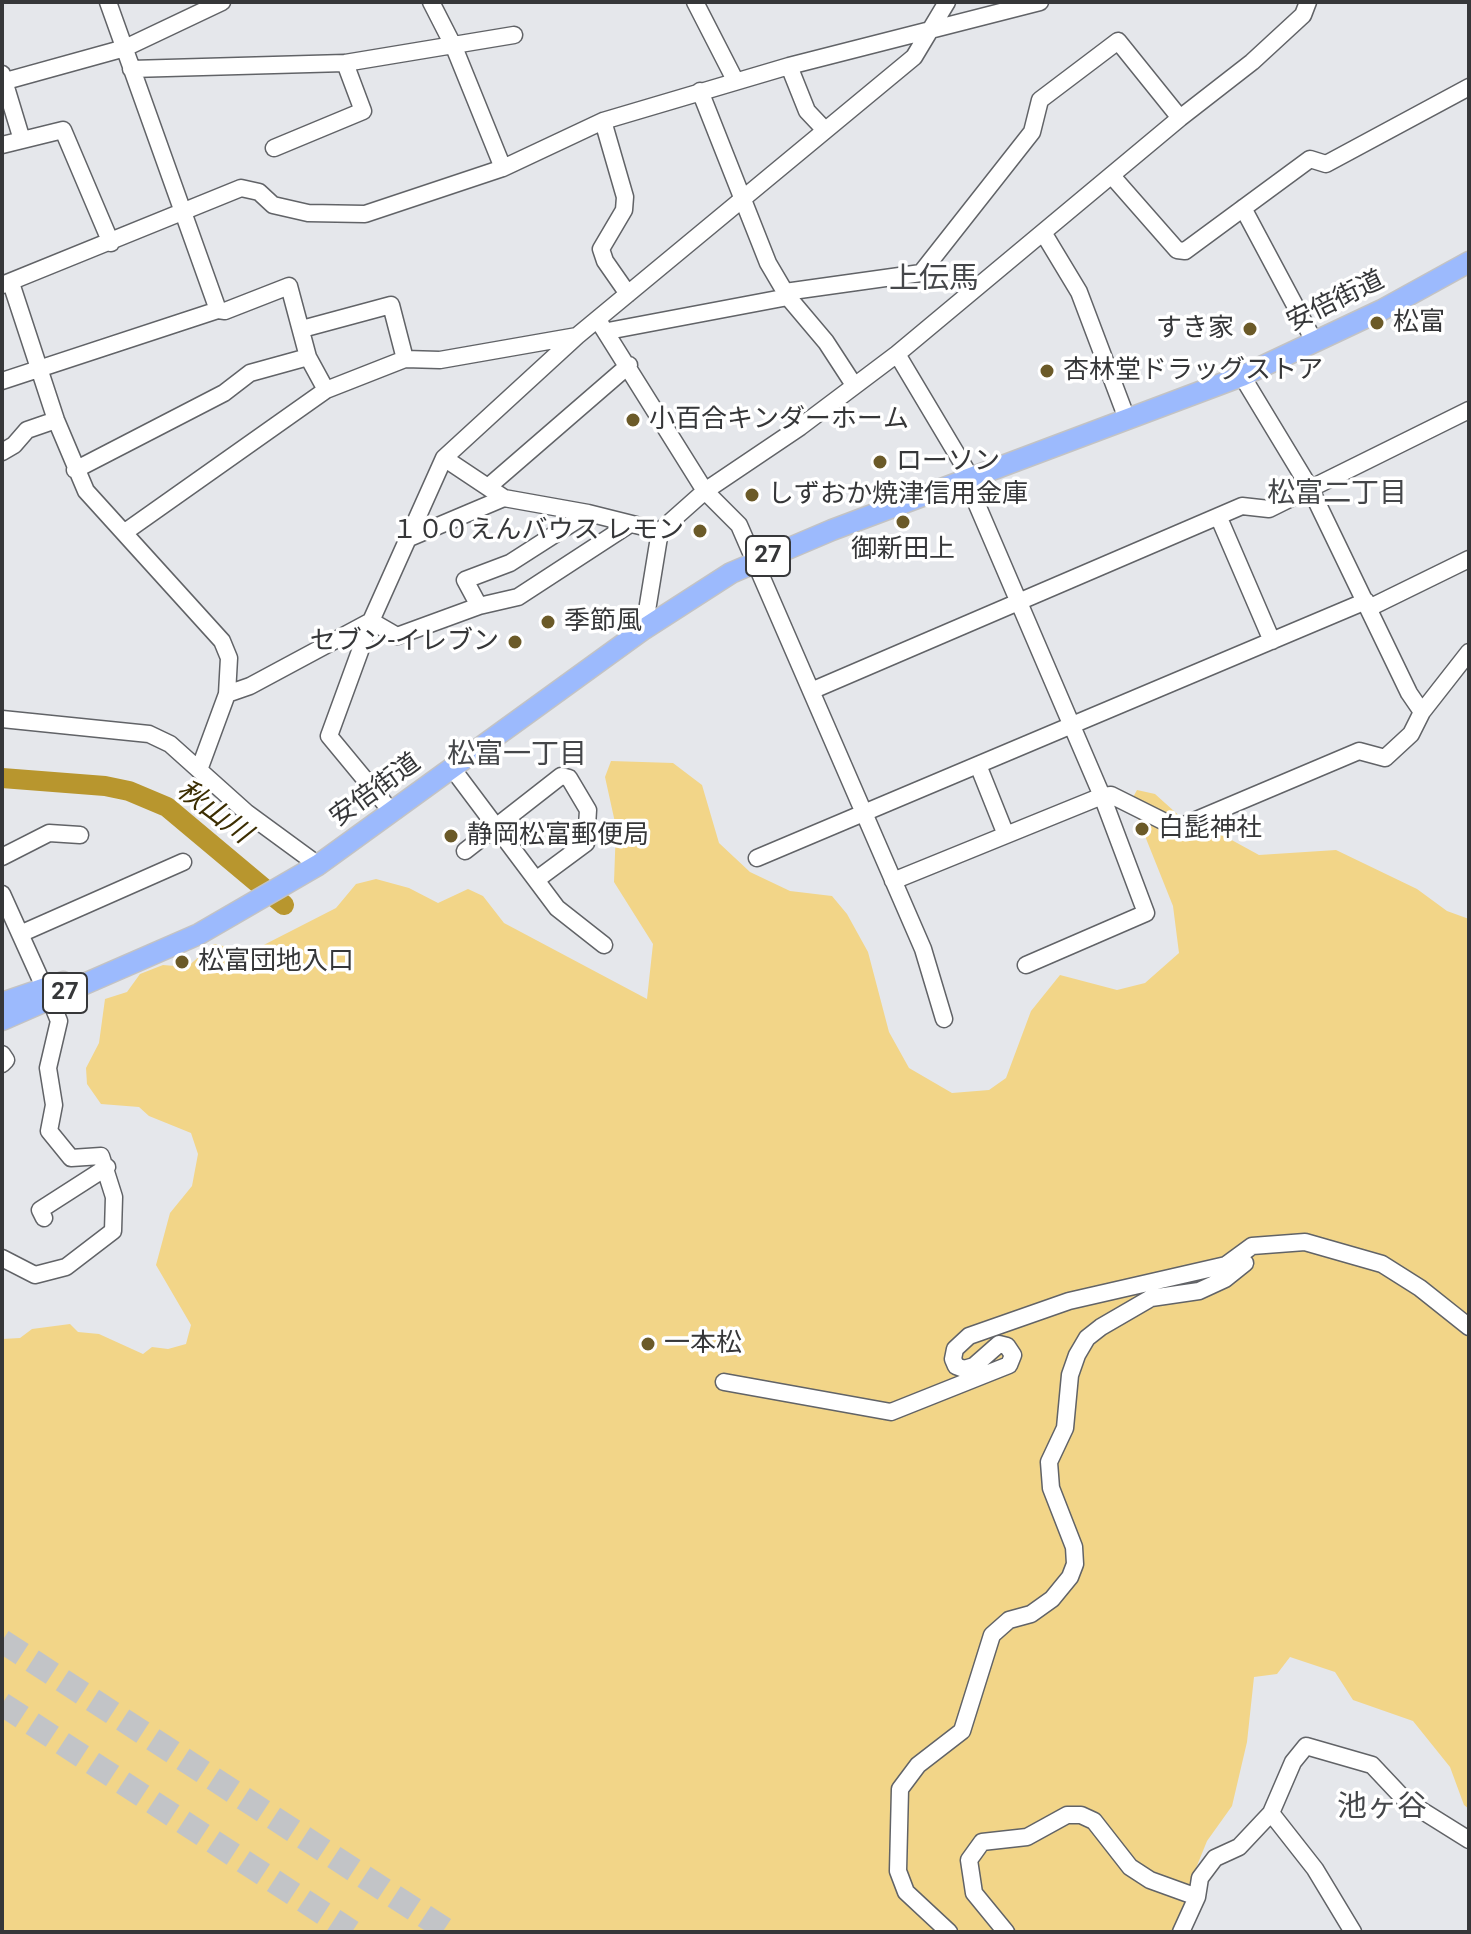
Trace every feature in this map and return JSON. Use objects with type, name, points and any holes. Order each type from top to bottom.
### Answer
[{"type":"main road","name":"安倍街道","points":[[2,1003],[47,993],[129,967],[199,934],[318,865],[644,629],[755,561],[1242,376],[1382,310],[1469,262]]},
{"type":"main road","name":"安倍街道","points":[[2,1020],[47,993]]},
{"type":"street","points":[[108,2],[218,310]]},
{"type":"street","points":[[22,140],[3,79],[125,48],[204,6],[222,2]]},
{"type":"street","points":[[431,2],[454,47],[503,168]]},
{"type":"street","points":[[695,2],[735,80]]},
{"type":"street","points":[[603,325],[628,294],[914,57],[947,2]]},
{"type":"street","points":[[199,770],[227,694],[231,670],[222,641],[86,491],[75,470],[7,284],[241,188],[259,192],[273,205],[308,213],[365,214],[503,168],[603,121],[735,80],[1039,2]]},
{"type":"street","points":[[644,629],[660,531],[705,491],[800,427],[897,354],[1044,234],[1180,118],[1252,62],[1303,15],[1308,2]]},
{"type":"street","points":[[131,69],[345,63],[514,35]]},
{"type":"street","points":[[125,532],[326,390],[405,359],[440,360],[577,336],[603,325],[921,273],[1032,132],[1040,100],[1118,41],[1180,118]]},
{"type":"street","points":[[274,148],[363,111],[345,63]]},
{"type":"street","points":[[789,66],[807,111],[824,129]]},
{"type":"street","points":[[1112,176],[1177,250],[1185,251],[1220,229],[1243,208],[1310,159],[1326,164],[1469,87]]},
{"type":"street","points":[[700,91],[768,263],[786,294],[826,342],[854,385]]},
{"type":"street","points":[[603,121],[625,197],[624,210],[601,249],[628,294]]},
{"type":"street","points":[[2,145],[63,130],[111,243]]},
{"type":"street","points":[[1243,208],[1314,341]]},
{"type":"street","points":[[1044,234],[1079,292],[1127,419]]},
{"type":"street","points":[[2,381],[218,310],[225,311],[289,286],[308,357],[326,390]]},
{"type":"street","points":[[302,329],[391,305],[405,359]]},
{"type":"street","points":[[603,325],[705,491],[739,525],[923,949],[944,1019]]},
{"type":"street","points":[[391,811],[329,736],[371,621],[444,458],[577,336]]},
{"type":"street","points":[[897,354],[969,478],[1102,796],[1146,913],[1026,965]]},
{"type":"street","points":[[75,470],[224,393],[250,373],[308,357]]},
{"type":"street","points":[[488,487],[629,365]]},
{"type":"street","points":[[1242,376],[1311,490],[1422,712]]},
{"type":"street","points":[[811,691],[1242,506],[1269,509],[1469,410]]},
{"type":"street","points":[[2,439],[56,420]]},
{"type":"street","points":[[2,452],[14,445],[27,430]]},
{"type":"street","points":[[444,458],[504,498],[588,513],[660,531]]},
{"type":"street","points":[[407,539],[504,498]]},
{"type":"street","points":[[479,606],[465,580],[510,563],[588,513]]},
{"type":"street","points":[[1219,518],[1272,641]]},
{"type":"street","points":[[371,621],[397,636],[479,606],[518,597],[630,524]]},
{"type":"street","points":[[757,858],[1272,641],[1367,605],[1469,559]]},
{"type":"street","points":[[227,694],[250,686],[371,621]]},
{"type":"street","points":[[893,881],[1102,796],[1111,795],[1177,828],[1359,751],[1385,758],[1411,734],[1422,712],[1469,652]]},
{"type":"street","points":[[2,719],[149,734],[170,744],[247,813],[318,865]]},
{"type":"street","points":[[978,765],[1006,835]]},
{"type":"street","points":[[452,768],[557,908],[604,945]]},
{"type":"street","points":[[465,851],[561,776],[569,778],[588,810],[586,843],[536,880]]},
{"type":"street","points":[[2,857],[49,833],[80,835]]},
{"type":"street","points":[[20,934],[183,862]]},
{"type":"street","points":[[2,1258],[35,1275],[66,1267],[113,1231],[114,1197],[101,1156],[71,1158],[49,1131],[54,1105],[48,1068],[59,1021],[3,901]]},
{"type":"street","points":[[2,1054],[6,1060],[2,1064]]},
{"type":"street","points":[[44,1218],[40,1210],[107,1167]]},
{"type":"street","points":[[724,1382],[891,1412],[1009,1365],[1013,1355],[1007,1346],[999,1344],[974,1366],[964,1369],[956,1366],[953,1359],[955,1349],[969,1336],[1069,1301],[1226,1265],[1252,1246],[1305,1242],[1382,1264],[1420,1288],[1469,1327]]},
{"type":"street","points":[[949,1932],[906,1892],[898,1871],[900,1789],[918,1765],[962,1731],[992,1635],[1009,1620],[1031,1614],[1052,1599],[1070,1577],[1075,1564],[1074,1547],[1051,1488],[1049,1462],[1065,1428],[1070,1375],[1077,1355],[1087,1338],[1151,1298],[1199,1291],[1225,1279],[1264,1247]]},
{"type":"street","points":[[1181,1932],[1197,1897],[1200,1878],[1215,1858],[1239,1847],[1271,1813],[1293,1762],[1306,1746],[1372,1765],[1405,1800],[1469,1840]]},
{"type":"street","points":[[1271,1813],[1315,1869],[1353,1932]]},
{"type":"street","points":[[1006,1932],[974,1893],[969,1860],[982,1842],[1027,1837],[1067,1815],[1081,1815],[1094,1821],[1130,1867],[1150,1880],[1197,1897]]},
{"type":"shaded area","points":[[611,761],[673,763],[702,785],[719,843],[750,872],[790,891],[832,896],[847,914],[868,952],[889,1032],[909,1068],[952,1093],[989,1090],[1006,1078],[1031,1011],[1060,975],[1117,990],[1145,983],[1179,953],[1173,906],[1131,801],[1137,790],[1155,794],[1185,821],[1228,838],[1259,855],[1336,850],[1417,889],[1447,911],[1469,919],[1469,1809],[1464,1805],[1450,1767],[1413,1721],[1353,1700],[1335,1672],[1290,1657],[1277,1674],[1254,1677],[1247,1742],[1232,1806],[1207,1841],[1194,1873],[1187,1907],[1174,1932],[2,1932],[2,1339],[20,1338],[32,1329],[70,1324],[78,1332],[99,1334],[143,1354],[152,1347],[168,1349],[186,1344],[191,1325],[156,1265],[170,1213],[192,1186],[198,1154],[191,1133],[149,1116],[139,1107],[101,1104],[87,1084],[86,1068],[99,1043],[105,999],[127,992],[140,974],[163,965],[187,967],[214,944],[250,952],[336,908],[356,884],[376,879],[409,888],[438,903],[468,889],[483,896],[504,923],[647,999],[653,944],[614,882],[616,827],[605,777]]},
{"type":"waterway","name":"秋山川","points":[[2,778],[105,786],[129,791],[167,807],[284,905]]},
{"type":"tunnel","points":[[2,1641],[449,1932]]},
{"type":"tunnel","points":[[2,1704],[352,1932]]},
{"type":"place","name":"松富","points":[[1377,323]]},
{"type":"place","name":"すき家","points":[[1250,329]]},
{"type":"place","name":"杏林堂ドラッグストア","points":[[1047,371]]},
{"type":"place","name":"小百合キンダーホーム","points":[[633,420]]},
{"type":"place","name":"ローソン","points":[[880,462]]},
{"type":"place","name":"しずおか焼津信用金庫","points":[[752,495]]},
{"type":"place","name":"御新田上","points":[[903,522]]},
{"type":"place","name":"１００えんバウス レモン","points":[[700,531]]},
{"type":"place","name":"季節風","points":[[548,622]]},
{"type":"place","name":"セブン-イレブン","points":[[515,642]]},
{"type":"place","name":"白髭神社","points":[[1142,829]]},
{"type":"place","name":"静岡松富郵便局","points":[[451,836]]},
{"type":"place","name":"松富団地入口","points":[[182,962]]},
{"type":"place","name":"一本松","points":[[648,1344]]},
{"type":"district","name":"上伝馬","points":[[934,280]]},
{"type":"district","name":"松富二丁目","points":[[1337,495]]},
{"type":"district","name":"松富一丁目","points":[[517,756]]},
{"type":"district","name":"池ヶ谷","points":[[1382,1808]]}]
